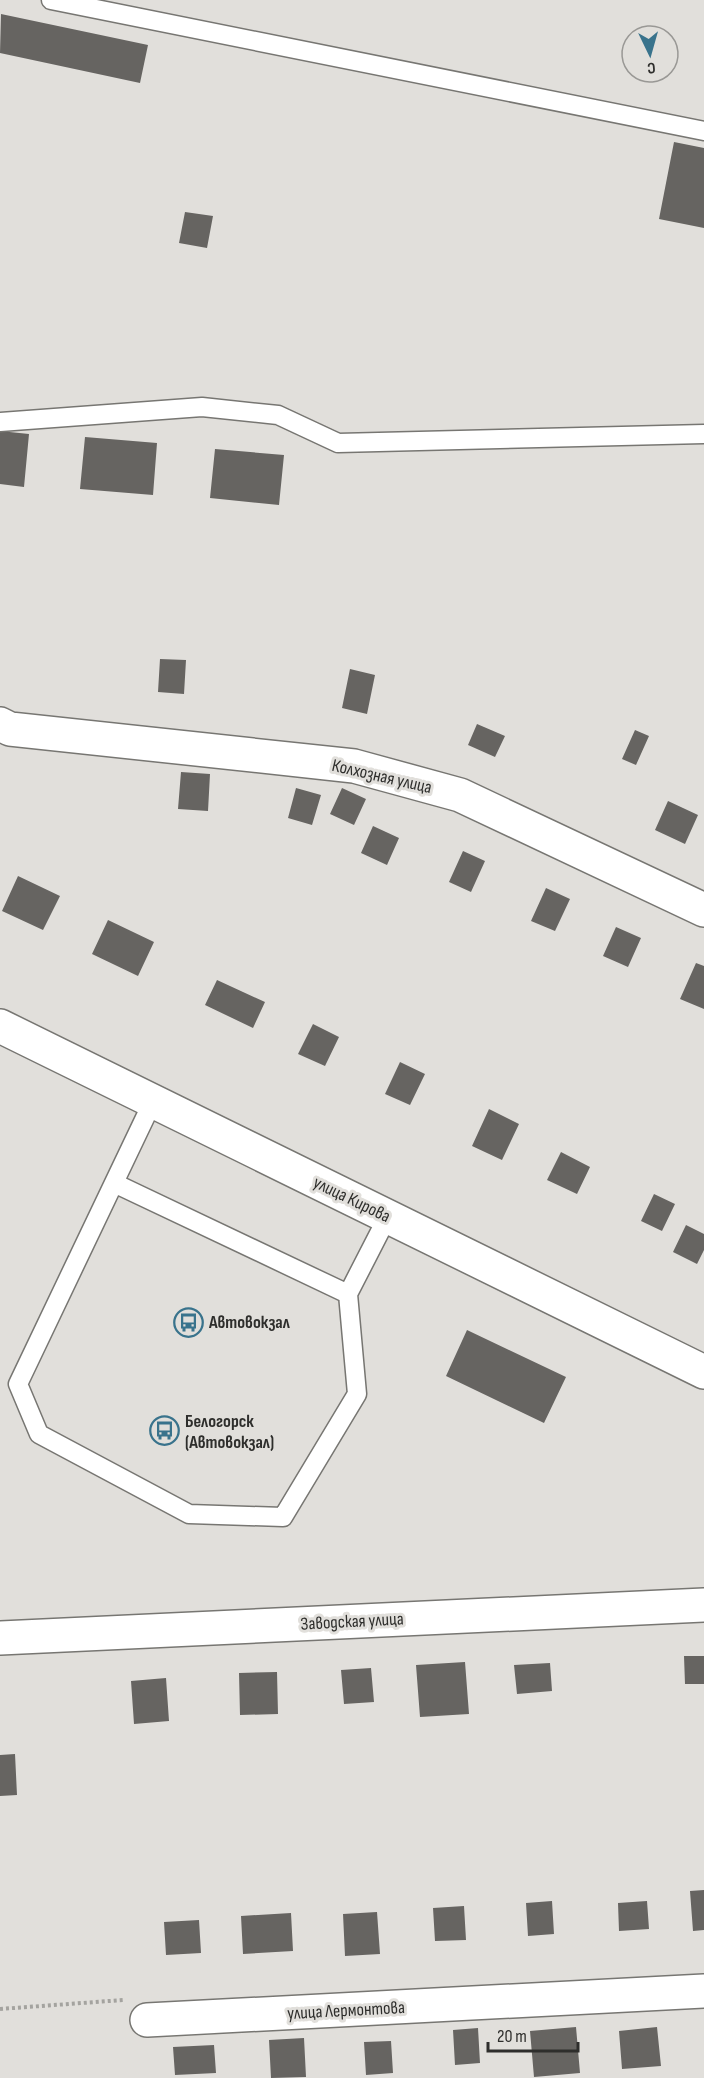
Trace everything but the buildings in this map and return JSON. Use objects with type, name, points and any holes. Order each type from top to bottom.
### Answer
[{"type":"street","name":"Колхозная улица","points":[[0,724],[10,729],[354,766],[460,795],[704,910]]},
{"type":"street","name":"улица Кирова","points":[[0,1026],[704,1372]]},
{"type":"street","name":"Заводская улица","points":[[0,1638],[704,1605]]},
{"type":"street","name":"улица Лермонтова","points":[[147,2020],[704,1991]]},
{"type":"lane","points":[[51,0],[704,131]]},
{"type":"lane","points":[[0,422],[202,406],[278,415],[338,443],[704,434]]},
{"type":"lane","points":[[153,1101],[18,1384],[39,1434],[189,1514],[283,1518],[357,1394],[348,1294],[388,1216]]},
{"type":"lane","points":[[114,1183],[348,1294]]},
{"type":"path","points":[[0,2009],[136,1999],[147,2020]]},
{"type":"place","name":"Автовокзал","points":[[188,1322]]},
{"type":"place","name":"Белогорск (Автовокзал)","points":[[164,1431]]}]
